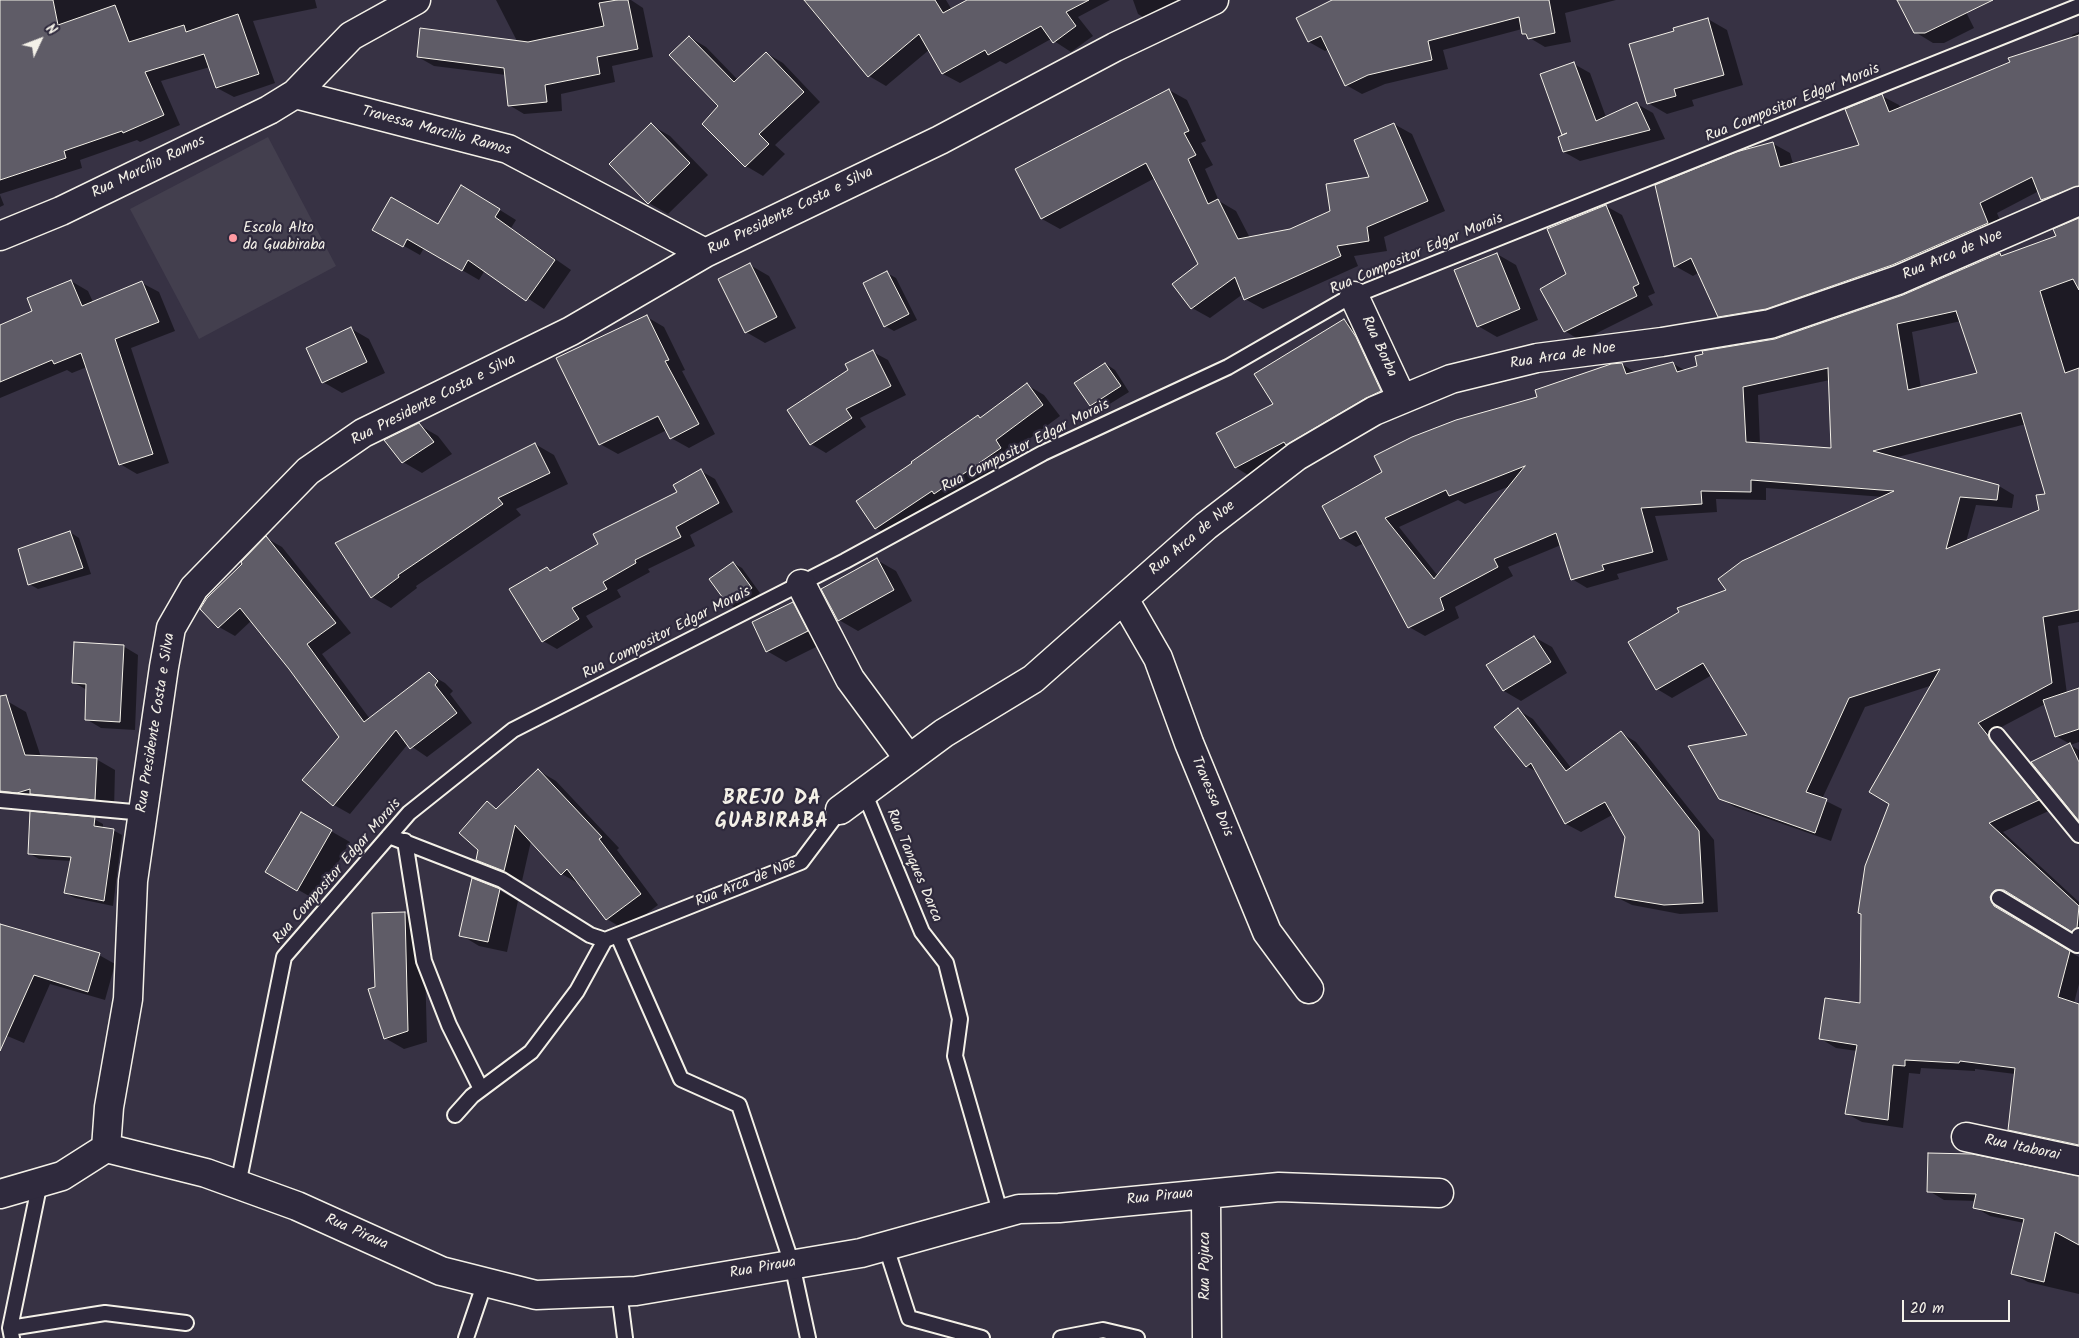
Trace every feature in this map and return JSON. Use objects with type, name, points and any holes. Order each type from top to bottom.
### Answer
[{"type":"street","name":"Rua Marcílio Ramos","points":[[0,236],[70,207],[269,110],[295,94],[351,36],[416,0]]},
{"type":"street","name":"Rua Presidente Costa e Silva","points":[[106,1148],[109,1107],[128,999],[134,881],[171,628],[194,588],[308,471],[363,433],[571,331],[705,253],[940,140],[1115,47],[1214,0]]},
{"type":"street","name":"Travessa Marcilio Ramos","points":[[295,94],[508,149],[705,253]]},
{"type":"street","name":"Rua Arca de Noe","points":[[840,810],[944,733],[1032,679],[1206,526],[1297,456],[1374,411],[1452,379],[1537,358],[1662,342],[1770,324],[1898,280],[2079,201]]},
{"type":"street","name":"Rua Borba","points":[[1354,296],[1402,399]]},
{"type":"street","points":[[801,584],[850,679],[909,759]]},
{"type":"street","name":"Travessa Dois","points":[[1124,600],[1158,658],[1189,743],[1267,932],[1309,989]]},
{"type":"street","name":"Rua Itaborai","points":[[1966,1137],[2079,1161]]},
{"type":"street","points":[[0,1194],[62,1176],[106,1148]]},
{"type":"street","name":"Rua Piraua","points":[[106,1148],[206,1173],[296,1206],[441,1271],[536,1295],[636,1291],[792,1264],[886,1247],[1019,1209],[1060,1208],[1279,1187],[1439,1193]]},
{"type":"street","name":"Rua Pojuca","points":[[1206,1194],[1207,1338]]},
{"type":"lane","name":"Rua Compositor Edgar Morais","points":[[238,1185],[284,957],[409,813],[513,730],[801,584],[1043,453],[1228,367],[1354,296],[2079,6]]},
{"type":"lane","points":[[1997,735],[2079,835]]},
{"type":"lane","name":"Rua Tanques Darca","points":[[864,792],[922,932],[946,963],[960,1019],[955,1056],[999,1208]]},
{"type":"lane","points":[[0,800],[144,813]]},
{"type":"lane","name":"Rua Arca de Noe","points":[[612,938],[801,862],[840,810]]},
{"type":"lane","points":[[389,836],[502,880],[590,935],[612,938]]},
{"type":"lane","points":[[405,841],[424,960],[449,1025],[481,1089]]},
{"type":"lane","points":[[2000,898],[2077,945],[2079,936]]},
{"type":"lane","points":[[455,1115],[481,1089],[532,1052],[577,991],[612,938]]},
{"type":"lane","points":[[612,938],[681,1079],[739,1105],[792,1264],[808,1338]]},
{"type":"lane","points":[[40,1182],[11,1333],[105,1313],[186,1323]]},
{"type":"lane","points":[[886,1247],[909,1318],[982,1338]]},
{"type":"lane","points":[[466,1338],[485,1282]]},
{"type":"lane","points":[[619,1291],[625,1338]]},
{"type":"lane","points":[[1061,1338],[1103,1330],[1137,1338]]},
{"type":"shaded area","name":"Escola Alto da Guabiraba","points":[[268,137],[336,266],[199,339],[130,209]]},
{"type":"building","points":[[0,0],[53,0],[58,25],[115,5],[129,42],[184,25],[186,32],[238,14],[259,74],[216,88],[204,54],[145,72],[164,115],[123,133],[122,131],[64,151],[66,158],[0,180]]},
{"type":"building","points":[[628,0],[638,49],[597,57],[600,74],[545,85],[547,102],[508,106],[504,68],[417,57],[420,28],[528,42],[604,26],[599,3]]},
{"type":"building","points":[[804,0],[935,0],[943,13],[967,0],[1089,0],[1066,12],[1076,26],[1053,43],[1041,26],[988,55],[985,50],[942,74],[919,34],[868,77]]},
{"type":"building","points":[[1332,0],[1549,0],[1555,33],[1528,39],[1526,34],[1522,34],[1519,17],[1428,41],[1432,60],[1368,75],[1345,86],[1321,36],[1308,42],[1296,18]]},
{"type":"building","points":[[1897,0],[1993,0],[1925,33],[1914,33]]},
{"type":"building","points":[[1708,18],[1724,75],[1674,89],[1676,96],[1647,104],[1629,44],[1674,31],[1673,28]]},
{"type":"building","points":[[2079,35],[2079,186],[2041,200],[2032,177],[1980,203],[1988,223],[1892,265],[1766,309],[1718,317],[1691,258],[1674,267],[1655,185],[1736,152],[1773,142],[1780,167],[1859,145],[1845,109],[1882,94],[1889,112],[2010,62],[2008,58]]},
{"type":"building","points":[[689,36],[734,82],[766,52],[804,92],[759,134],[769,144],[745,167],[702,124],[718,106],[669,55]]},
{"type":"building","points":[[1574,62],[1596,121],[1637,102],[1650,130],[1563,152],[1558,137],[1567,133],[1562,135],[1540,74]]},
{"type":"building","points":[[1169,89],[1189,131],[1184,133],[1196,155],[1188,159],[1208,204],[1218,199],[1238,239],[1290,229],[1330,211],[1326,184],[1369,177],[1354,140],[1394,123],[1428,201],[1367,227],[1369,241],[1337,246],[1341,256],[1244,300],[1235,277],[1191,309],[1172,284],[1198,264],[1146,163],[1041,219],[1015,169]]},
{"type":"building","points":[[651,123],[690,163],[648,204],[609,164]]},
{"type":"building","points":[[461,185],[500,209],[495,217],[555,260],[526,301],[468,260],[462,271],[407,239],[403,247],[372,230],[391,197],[438,224]]},
{"type":"building","points":[[1606,205],[1639,284],[1633,287],[1637,296],[1564,332],[1540,289],[1566,274],[1547,229]]},
{"type":"building","points":[[2079,218],[2079,290],[2073,279],[2040,291],[2065,373],[2079,368],[2079,610],[2043,617],[2052,683],[1978,723],[2039,800],[1989,823],[2079,906],[2077,928],[2072,932],[2004,890],[1995,890],[1990,897],[1994,906],[2070,951],[2058,997],[2079,1004],[2079,1145],[2008,1130],[2015,1068],[1960,1061],[1959,1063],[1905,1060],[1905,1066],[1893,1065],[1888,1120],[1845,1114],[1857,1045],[1819,1039],[1825,998],[1860,1003],[1861,914],[1858,913],[1865,866],[1889,804],[1869,792],[1940,669],[1849,698],[1806,792],[1827,799],[1815,833],[1719,799],[1688,746],[1747,735],[1703,663],[1656,690],[1628,642],[1679,612],[1677,608],[1726,590],[1718,579],[1742,561],[1894,491],[1751,480],[1751,492],[1701,491],[1702,504],[1641,508],[1653,552],[1602,565],[1604,570],[1571,580],[1556,533],[1494,559],[1498,567],[1440,598],[1444,610],[1408,628],[1356,531],[1340,539],[1322,506],[1382,472],[1374,456],[1412,437],[1456,420],[1537,397],[1535,390],[1611,364],[1622,363],[1626,374],[1673,362],[1677,372],[1697,366],[1695,356],[1703,354],[1702,351],[1775,339],[1903,295],[2000,253],[2001,256],[2056,236],[2053,229]],"holes":[[[1956,311],[1977,373],[1908,390],[1897,324]],[[1828,368],[1831,448],[1746,442],[1743,387]],[[2021,413],[2045,494],[2036,495],[2039,510],[1946,549],[1960,497],[1997,500],[1999,485],[1873,451]],[[1525,466],[1434,579],[1385,518],[1446,490],[1449,496]]]},
{"type":"building","points":[[1497,253],[1520,309],[1477,327],[1454,270]]},
{"type":"building","points":[[750,263],[777,317],[745,333],[718,279]]},
{"type":"building","points":[[887,271],[909,314],[884,327],[863,283]]},
{"type":"building","points":[[71,280],[82,306],[142,281],[159,322],[115,339],[153,454],[119,465],[81,353],[54,364],[52,360],[0,382],[0,325],[32,311],[27,298]]},
{"type":"building","points":[[647,315],[669,360],[665,361],[699,424],[670,439],[658,416],[599,445],[556,358]]},
{"type":"building","points":[[1344,319],[1356,337],[1381,391],[1286,445],[1284,442],[1235,468],[1216,433],[1273,404],[1254,374]]},
{"type":"building","points":[[351,327],[367,362],[322,383],[306,348]]},
{"type":"building","points":[[873,350],[891,386],[846,409],[852,418],[810,445],[787,410],[848,370],[845,364]]},
{"type":"building","points":[[1105,363],[1121,386],[1090,406],[1074,383]]},
{"type":"building","points":[[1027,383],[1043,405],[996,440],[1001,448],[934,494],[932,491],[875,529],[856,501],[978,415],[980,418]]},
{"type":"building","points":[[419,423],[434,442],[402,463],[384,440]]},
{"type":"building","points":[[535,443],[550,473],[498,498],[503,504],[398,575],[399,577],[371,598],[335,543]]},
{"type":"building","points":[[701,469],[719,503],[676,527],[681,537],[635,560],[636,563],[603,582],[607,589],[572,608],[579,619],[542,642],[509,589],[547,567],[550,571],[598,544],[593,534],[677,492],[673,485]]},
{"type":"building","points":[[70,531],[83,568],[28,585],[18,549]]},
{"type":"building","points":[[266,536],[336,623],[307,644],[364,722],[429,672],[438,681],[435,685],[457,713],[410,749],[396,730],[333,806],[302,780],[339,737],[289,669],[240,608],[218,628],[200,609],[207,598],[242,564],[241,562]]},
{"type":"building","points":[[877,558],[894,590],[838,621],[821,589]]},
{"type":"building","points":[[733,562],[752,588],[728,605],[709,579]]},
{"type":"building","points":[[793,602],[808,631],[766,652],[752,622]]},
{"type":"building","points":[[1534,636],[1551,662],[1503,691],[1486,665]]},
{"type":"building","points":[[74,642],[124,645],[120,722],[85,720],[86,684],[72,683]]},
{"type":"building","points":[[2079,688],[2079,729],[2055,737],[2043,700]]},
{"type":"building","points":[[6,695],[25,755],[97,758],[95,800],[30,794],[30,789],[17,793],[0,791],[0,696]]},
{"type":"building","points":[[1518,708],[1566,771],[1621,731],[1699,831],[1703,903],[1664,905],[1615,897],[1625,837],[1605,802],[1565,824],[1531,763],[1526,767],[1494,727]]},
{"type":"building","points":[[2070,743],[2079,762],[2079,821],[2031,762]]},
{"type":"building","points":[[538,769],[602,837],[599,839],[641,894],[606,920],[567,869],[561,875],[515,825],[504,871],[476,860],[478,850],[459,833],[487,801],[496,809]]},
{"type":"building","points":[[30,811],[95,817],[94,826],[114,829],[104,901],[64,893],[71,857],[28,854]]},
{"type":"building","points":[[301,812],[332,830],[297,891],[265,872]]},
{"type":"building","points":[[472,878],[500,889],[488,942],[459,936]]},
{"type":"building","points":[[405,912],[408,1031],[384,1039],[368,989],[375,987],[372,913]]},
{"type":"building","points":[[0,924],[100,953],[88,992],[34,975],[0,1051]]},
{"type":"building","points":[[1928,1153],[1972,1154],[2079,1176],[2079,1245],[2055,1232],[2044,1282],[2011,1274],[2024,1219],[1973,1208],[1976,1194],[1927,1192]]},
{"type":"place","name":"Escola Alto da Guabiraba","points":[[233,238]]},
{"type":"district","name":"BREJO DA GUABIRABA","points":[[772,812]]}]
